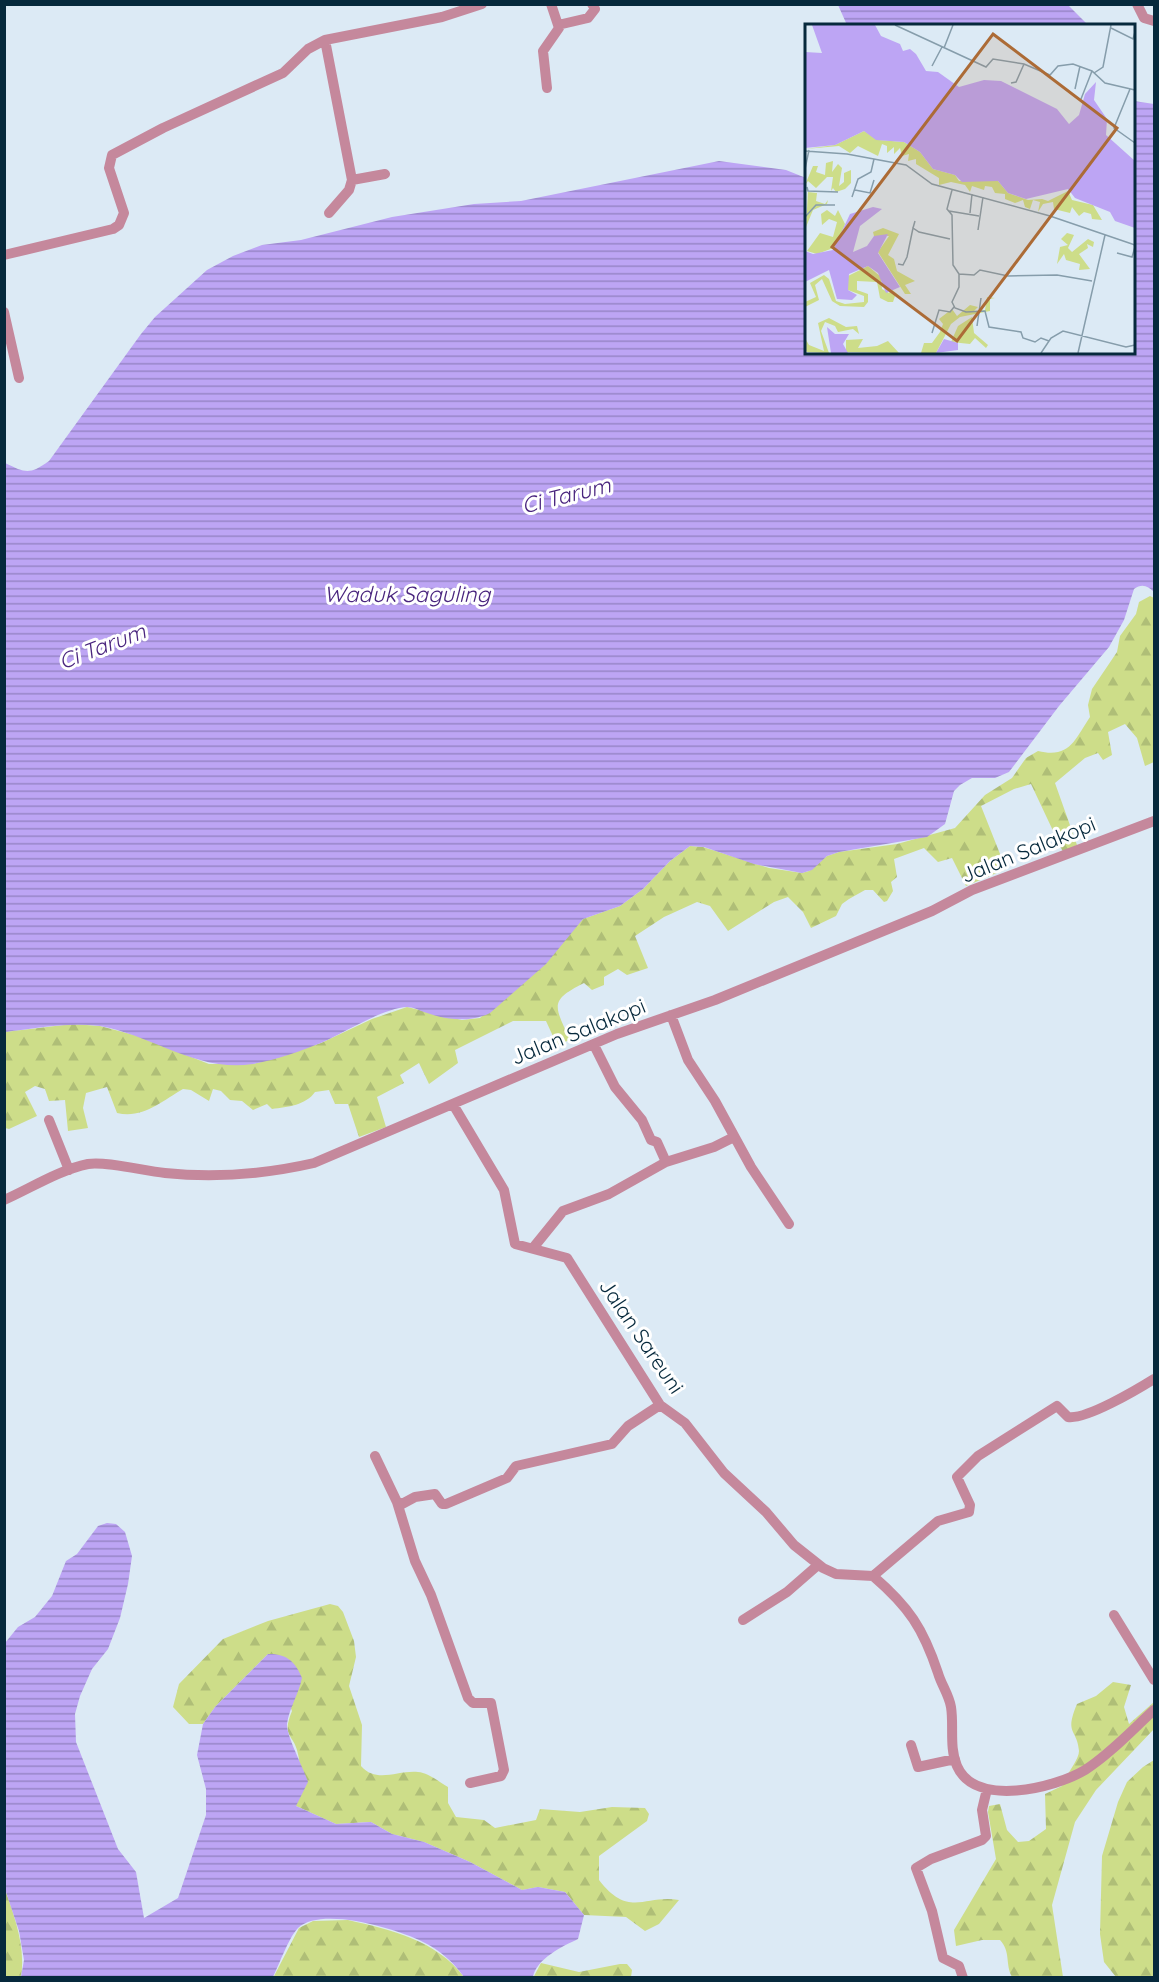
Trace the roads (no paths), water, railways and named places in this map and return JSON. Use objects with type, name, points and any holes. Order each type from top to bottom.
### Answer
[{"type":"street","points":[[4,255],[113,229],[119,225],[124,213],[109,168],[112,155],[163,128],[283,73],[308,49],[325,40],[442,17],[482,4]]},
{"type":"street","points":[[558,25],[593,15],[595,9],[592,4]]},
{"type":"street","points":[[1137,4],[1144,18],[1155,21]]},
{"type":"street","points":[[547,88],[543,51],[558,25],[554,5]]},
{"type":"street","points":[[325,40],[352,180],[350,190],[329,213]]},
{"type":"street","points":[[352,180],[385,174]]},
{"type":"street","points":[[4,312],[19,378]]},
{"type":"street","name":"Jalan Salakopi","points":[[4,1200],[69,1170],[100,1163],[168,1174],[222,1175],[278,1171],[315,1163],[594,1045],[932,911],[972,890],[1155,821]]},
{"type":"street","points":[[671,1015],[688,1060],[789,1224]]},
{"type":"street","points":[[594,1045],[615,1087],[642,1120],[651,1140],[657,1142],[666,1162]]},
{"type":"street","name":"Jalan Sareuni","points":[[454,1106],[504,1190],[514,1244],[567,1258],[660,1405],[685,1423],[724,1473],[765,1512],[794,1545],[818,1564],[836,1574],[873,1576]]},
{"type":"street","points":[[50,1120],[69,1170]]},
{"type":"street","points":[[533,1248],[563,1211],[609,1194],[666,1162],[714,1147],[734,1137]]},
{"type":"street","points":[[1155,1379],[1130,1394],[1078,1417],[1068,1417],[1057,1406],[978,1456],[957,1477],[970,1505],[969,1512],[938,1521],[873,1576],[904,1605],[932,1649],[938,1674],[950,1702],[957,1767],[967,1780],[987,1790],[1040,1787],[1070,1778],[1100,1759],[1155,1710]]},
{"type":"street","points":[[398,1502],[402,1504],[415,1497],[435,1494],[442,1504],[447,1504],[507,1478],[516,1466],[612,1444],[628,1426],[660,1405]]},
{"type":"street","points":[[375,1456],[398,1502],[415,1561],[431,1595],[468,1698],[470,1702],[491,1703],[504,1770],[501,1776],[470,1783]]},
{"type":"street","points":[[743,1620],[787,1592],[818,1564]]},
{"type":"street","points":[[1114,1615],[1155,1680]]},
{"type":"street","points":[[911,1745],[918,1767],[955,1759]]},
{"type":"street","points":[[963,1977],[959,1966],[943,1958],[932,1911],[916,1869],[931,1859],[982,1840],[986,1836],[982,1810],[987,1790]]},
{"type":"water","points":[[838,5],[1068,5],[1087,24],[847,24]]},
{"type":"water","name":"Waduk Saguling","points":[[1135,101],[1154,104],[1154,592],[1145,586],[1134,589],[1124,620],[1109,647],[1059,706],[1009,772],[995,778],[972,778],[960,785],[954,791],[945,824],[927,837],[839,852],[827,856],[812,870],[802,873],[754,864],[704,847],[690,846],[670,861],[643,889],[620,906],[583,919],[546,964],[490,1013],[482,1016],[458,1019],[432,1015],[407,1007],[398,1008],[297,1052],[253,1064],[233,1065],[194,1058],[138,1037],[100,1026],[64,1025],[5,1032],[5,463],[27,471],[37,469],[49,461],[155,317],[207,270],[233,256],[262,245],[301,240],[392,217],[474,204],[521,201],[719,161],[786,170],[805,178],[805,354],[1135,354]]},
{"type":"water","points":[[107,1523],[116,1524],[125,1532],[132,1556],[120,1618],[108,1649],[92,1669],[80,1696],[75,1714],[76,1742],[118,1849],[136,1872],[144,1918],[178,1898],[206,1815],[206,1789],[197,1755],[203,1724],[215,1707],[268,1654],[274,1654],[289,1660],[297,1667],[302,1678],[287,1724],[292,1744],[308,1782],[296,1806],[336,1824],[371,1822],[392,1834],[424,1842],[470,1862],[522,1890],[538,1887],[565,1892],[584,1915],[578,1939],[558,1949],[539,1964],[533,1977],[464,1977],[440,1952],[411,1937],[360,1922],[324,1919],[309,1922],[298,1928],[273,1977],[21,1977],[24,1960],[19,1931],[4,1886],[5,1643],[18,1627],[35,1617],[52,1596],[66,1561],[77,1554],[98,1526]]},
{"type":"water label","name":"Ci Tarum","points":[[566,495]]},
{"type":"water label","name":"Ci Tarum","points":[[102,646]]}]
